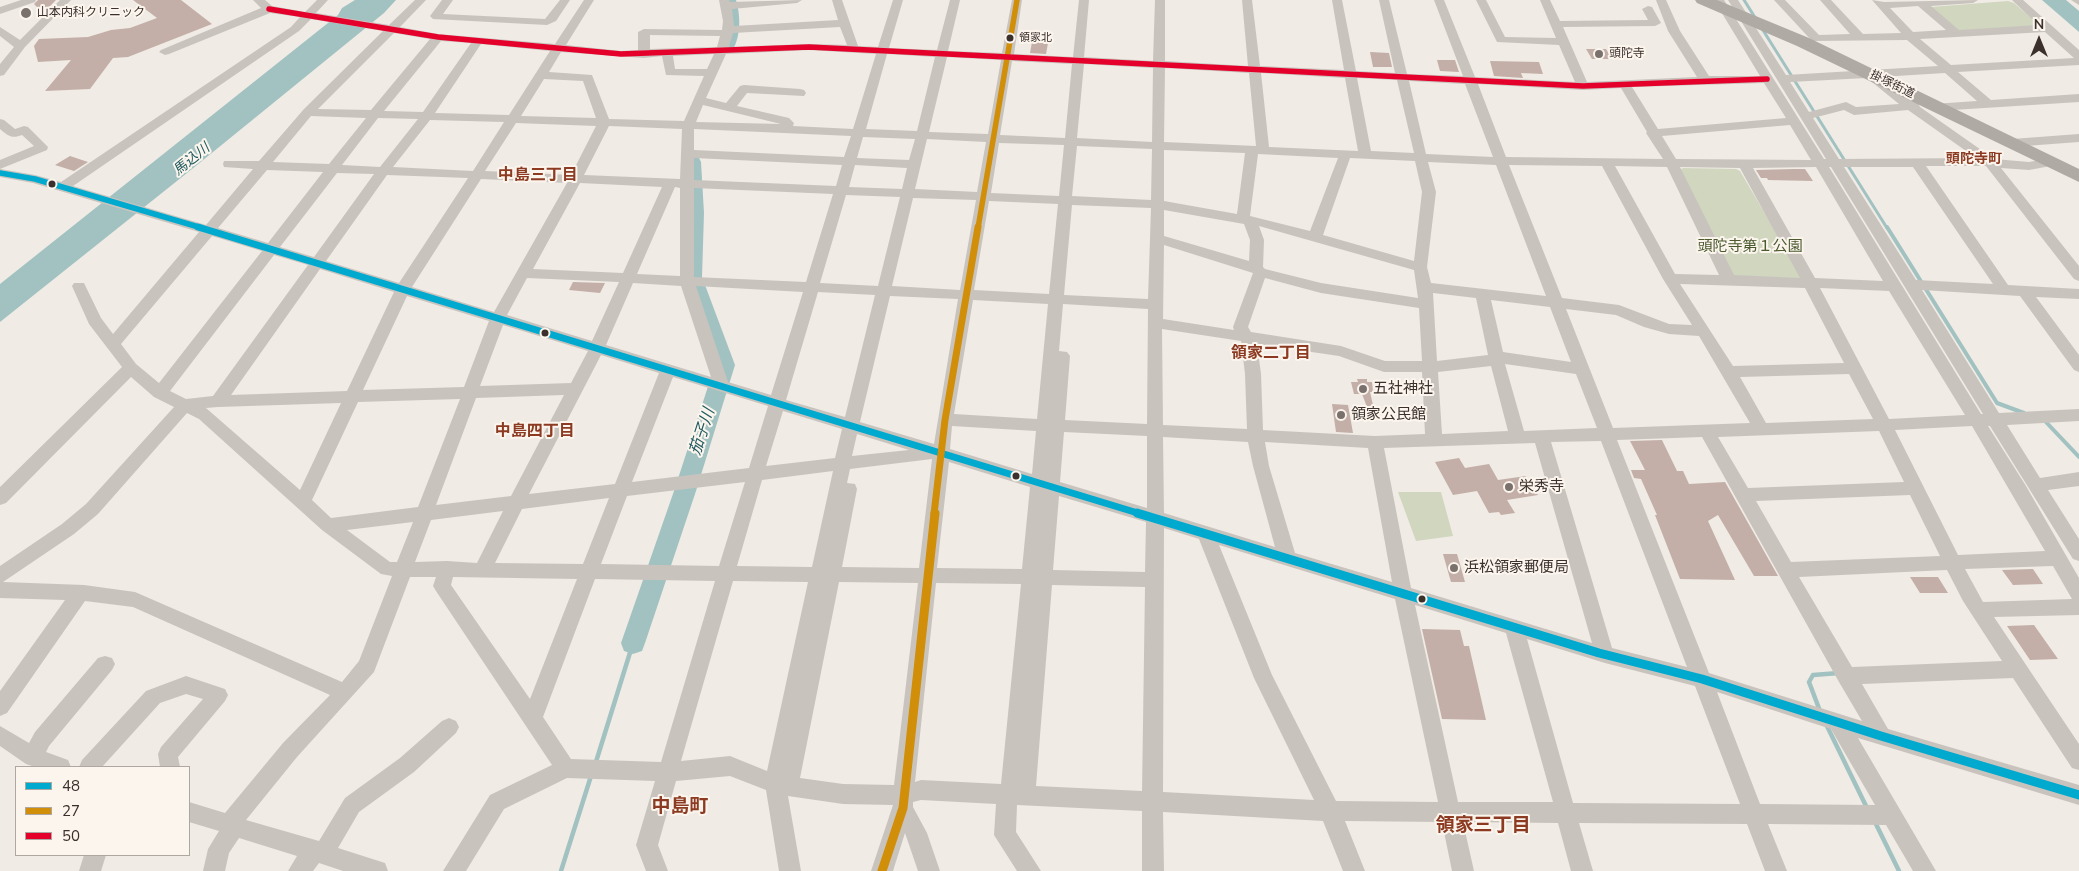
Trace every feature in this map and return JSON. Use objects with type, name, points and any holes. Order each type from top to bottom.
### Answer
[{"type":"highway","name":"掛塚街道","points":[[1703,0],[1726,3],[1745,18],[1810,40],[1871,75],[2079,176]]},
{"type":"street","points":[[0,11],[31,0]]},
{"type":"street","points":[[0,72],[20,46],[66,0]]},
{"type":"street","points":[[258,0],[269,10],[438,37],[644,55],[806,47],[1584,86],[1767,79]]},
{"type":"street","points":[[63,187],[313,18],[323,0]]},
{"type":"street","points":[[112,345],[308,112],[388,29],[421,0]]},
{"type":"street","points":[[448,0],[437,17],[547,22],[552,19],[565,0]]},
{"type":"street","points":[[302,502],[404,289],[588,0]]},
{"type":"street","points":[[721,385],[687,281],[686,183],[688,125],[698,100],[724,50],[730,31],[728,4],[797,0]]},
{"type":"street","points":[[836,0],[854,50]]},
{"type":"street","points":[[657,871],[648,845],[668,772],[898,0]]},
{"type":"street","points":[[790,871],[777,792],[781,785],[884,290],[956,0]]},
{"type":"street","points":[[882,871],[903,801],[940,453],[968,295],[982,196],[1017,0]]},
{"type":"street","points":[[1083,61],[1084,0]]},
{"type":"street","points":[[1030,871],[1005,835],[1016,795],[1037,577],[1069,200],[1083,61],[1092,0]]},
{"type":"street","points":[[1154,871],[1152,802],[1155,580],[1154,431],[1160,0]]},
{"type":"street","points":[[1248,0],[1254,70],[1257,151],[1246,220],[1257,244],[1258,270],[1240,327],[1249,341],[1253,374],[1255,435],[1261,466],[1287,557]]},
{"type":"street","points":[[1337,0],[1365,156]]},
{"type":"street","points":[[1384,0],[1429,192],[1420,267],[1425,287],[1434,441]]},
{"type":"street","points":[[1439,0],[1776,871]]},
{"type":"street","points":[[1481,0],[1501,40],[1564,42]]},
{"type":"street","points":[[1545,0],[1584,86]]},
{"type":"street","points":[[1661,0],[1674,32],[1704,80]]},
{"type":"street","points":[[1779,0],[1810,40],[2048,28]]},
{"type":"street","points":[[1825,0],[1859,38]]},
{"type":"street","points":[[1879,2],[1921,3],[1965,0]]},
{"type":"street","points":[[2017,0],[2079,56]]},
{"type":"street","points":[[1879,2],[1910,36],[1987,103]]},
{"type":"street","points":[[1726,3],[1767,79],[1836,163],[2079,554]]},
{"type":"street","points":[[1921,3],[1956,33]]},
{"type":"street","points":[[1556,24],[1655,23],[1648,9]]},
{"type":"street","points":[[165,52],[269,10]]},
{"type":"street","points":[[1745,18],[1784,79],[1820,163],[1892,286],[2020,491],[2079,595]]},
{"type":"street","points":[[218,401],[384,170],[426,116],[495,20]]},
{"type":"street","points":[[644,55],[644,32],[730,31],[845,23]]},
{"type":"street","points":[[0,30],[20,46]]},
{"type":"street","points":[[160,393],[336,167],[374,114],[438,37]]},
{"type":"street","points":[[667,54],[670,72],[711,73]]},
{"type":"street","points":[[1784,79],[2079,61]]},
{"type":"street","points":[[214,871],[219,849],[232,825],[290,750],[345,692],[366,666],[405,569],[498,318],[576,178],[604,122],[588,78],[540,75]]},
{"type":"street","points":[[1871,75],[1990,162],[2079,276]]},
{"type":"street","points":[[1625,85],[1652,133],[1672,163],[1729,280]]},
{"type":"street","points":[[729,107],[744,89],[800,93]]},
{"type":"street","points":[[1652,133],[1800,119],[1846,106],[1854,111],[1911,106],[2079,98]]},
{"type":"street","points":[[698,100],[788,123],[785,130]]},
{"type":"street","points":[[308,112],[426,116],[516,113],[558,120],[1502,161],[1744,164],[1990,162],[2013,166],[2042,166],[2051,162]]},
{"type":"street","points":[[808,131],[814,116]]},
{"type":"street","points":[[0,123],[13,134],[24,130],[42,147],[0,165]]},
{"type":"street","points":[[2012,143],[2079,138]]},
{"type":"street","points":[[687,154],[916,164]]},
{"type":"street","points":[[1315,237],[1344,155]]},
{"type":"street","points":[[1606,162],[1670,278],[1729,372],[1761,428]]},
{"type":"street","points":[[1916,162],[2004,290]]},
{"type":"street","points":[[228,164],[336,167],[1156,204],[1246,220],[1315,237],[1420,267]]},
{"type":"street","points":[[1744,164],[1810,283],[1978,610],[2079,761]]},
{"type":"street","points":[[0,173],[35,179],[272,249],[1606,655],[1702,680],[2079,795]]},
{"type":"street","points":[[483,569],[597,348],[671,182]]},
{"type":"street","points":[[1156,238],[1317,288],[1360,296],[1426,304]]},
{"type":"street","points":[[523,273],[1156,304]]},
{"type":"street","points":[[1670,278],[1892,286]]},
{"type":"street","points":[[1913,285],[2079,294]]},
{"type":"street","points":[[79,286],[94,320],[131,368],[160,393],[205,415],[328,525],[387,569],[447,568],[1155,580]]},
{"type":"street","points":[[1425,287],[1618,310],[1648,324],[1702,331]]},
{"type":"street","points":[[2024,291],[2079,366]]},
{"type":"street","points":[[1482,294],[1505,396],[1518,437]]},
{"type":"street","points":[[1155,323],[1341,351],[1384,366],[1429,367],[1490,361],[1497,357],[1583,370]]},
{"type":"street","points":[[0,498],[131,368]]},
{"type":"street","points":[[1729,372],[1853,368]]},
{"type":"street","points":[[532,719],[668,369]]},
{"type":"street","points":[[0,576],[68,529],[92,509],[185,405],[218,401],[576,389]]},
{"type":"street","points":[[945,420],[1375,442],[1884,425],[2079,415]]},
{"type":"street","points":[[1706,430],[1881,736]]},
{"type":"street","points":[[1540,436],[1606,655]]},
{"type":"street","points":[[1375,442],[1403,593],[1463,871]]},
{"type":"street","points":[[328,525],[849,462],[940,453]]},
{"type":"street","points":[[2037,485],[2079,479]]},
{"type":"street","points":[[1743,495],[1916,488]]},
{"type":"street","points":[[1206,532],[1231,600],[1264,678],[1330,811],[1354,871]]},
{"type":"street","points":[[1786,570],[2058,558]]},
{"type":"street","points":[[447,568],[442,586],[566,768]]},
{"type":"street","points":[[0,590],[80,593],[134,600],[345,692]]},
{"type":"street","points":[[0,707],[80,593]]},
{"type":"street","points":[[1978,610],[2079,607]]},
{"type":"street","points":[[1514,627],[1582,871]]},
{"type":"street","points":[[33,757],[42,739],[105,664]]},
{"type":"street","points":[[1846,676],[2017,669]]},
{"type":"street","points":[[90,766],[153,697],[186,685],[218,695],[168,754],[170,766]]},
{"type":"street","points":[[1838,723],[1925,871]]},
{"type":"street","points":[[299,871],[320,852],[352,805],[407,765],[449,727]]},
{"type":"street","points":[[0,735],[33,757],[57,766]]},
{"type":"street","points":[[454,871],[497,802],[566,768],[668,772],[730,766],[781,785],[903,801],[921,790],[1330,811],[1891,815]]},
{"type":"street","points":[[903,801],[929,871]]},
{"type":"street","points":[[190,812],[376,871]]},
{"type":"street","points":[[90,871],[95,856]]},
{"type":"green space","points":[[2008,1],[2014,3],[2039,25],[2038,28],[1959,31],[1931,7]]},
{"type":"green space","name":"頭陀寺第１公園","points":[[1683,168],[1736,169],[1740,171],[1802,277],[1800,280],[1735,277],[1730,274],[1680,170]]},
{"type":"green space","points":[[1398,492],[1441,492],[1453,536],[1416,541]]},
{"type":"water","name":"馬込川","points":[[355,0],[396,0],[384,13],[0,322],[0,284],[338,15],[342,8]]},
{"type":"water","points":[[2042,0],[2057,0],[2079,19],[2079,32]]},
{"type":"building","points":[[38,0],[56,0],[45,11],[41,11],[34,4]]},
{"type":"building","points":[[133,0],[181,0],[212,24],[128,57],[113,58],[90,89],[45,91],[71,60],[38,62],[34,46],[39,39],[88,37],[111,30],[130,28],[157,18]]},
{"type":"building","points":[[1032,42],[1048,43],[1046,54],[1030,53]]},
{"type":"building","name":"頭陀寺","points":[[1586,49],[1606,49],[1612,59],[1592,59]]},
{"type":"building","points":[[1370,52],[1389,53],[1392,67],[1373,67]]},
{"type":"building","points":[[1437,60],[1455,60],[1459,72],[1440,71]]},
{"type":"building","points":[[1490,61],[1539,62],[1543,74],[1521,73],[1523,78],[1494,76]]},
{"type":"building","points":[[70,156],[88,162],[74,171],[55,165]]},
{"type":"building","points":[[1805,169],[1813,181],[1768,180],[1767,178],[1761,178],[1756,170]]},
{"type":"building","points":[[573,282],[605,283],[600,293],[569,290]]},
{"type":"building","name":"五社神社","points":[[1357,379],[1367,379],[1367,382],[1372,382],[1373,392],[1370,392],[1373,405],[1367,407],[1362,394],[1354,394],[1351,382],[1358,382]]},
{"type":"building","name":"領家公民館","points":[[1332,404],[1348,405],[1353,433],[1336,432]]},
{"type":"building","points":[[1662,440],[1677,471],[1683,471],[1689,484],[1725,482],[1778,576],[1754,576],[1718,515],[1708,521],[1735,580],[1680,579],[1655,515],[1657,515],[1641,479],[1634,478],[1631,470],[1645,470],[1630,441]]},
{"type":"building","name":"栄秀寺","points":[[1459,458],[1465,468],[1489,464],[1498,480],[1526,476],[1538,495],[1507,500],[1515,513],[1501,515],[1499,512],[1489,513],[1477,491],[1453,495],[1435,462]]},
{"type":"building","name":"浜松領家郵便局","points":[[1443,554],[1457,554],[1465,582],[1451,582]]},
{"type":"building","points":[[2033,569],[2043,584],[2013,585],[2002,570]]},
{"type":"building","points":[[1910,577],[1938,577],[1948,593],[1920,593]]},
{"type":"building","points":[[2034,625],[2058,659],[2030,660],[2007,626]]},
{"type":"building","points":[[1422,629],[1460,630],[1464,646],[1469,646],[1486,720],[1442,719]]},
{"type":"waterway","name":"茄子川","points":[[726,50],[732,25],[729,0]]},
{"type":"waterway","points":[[1744,0],[1756,19]]},
{"type":"waterway","points":[[2057,0],[2079,18]]},
{"type":"waterway","points":[[1761,27],[1887,228]]},
{"type":"waterway","name":"茄子川","points":[[633,643],[685,491],[725,365],[693,277],[695,213],[693,162]]},
{"type":"waterway","points":[[1887,227],[1997,403],[2024,413]]},
{"type":"waterway","points":[[2045,421],[2079,457]]},
{"type":"waterway","points":[[595,765],[633,643]]},
{"type":"waterway","points":[[1820,711],[1809,682],[1813,675],[1839,673]]},
{"type":"waterway","points":[[1826,724],[1867,808]]},
{"type":"waterway","points":[[561,871],[591,776]]},
{"type":"waterway","points":[[1874,820],[1899,871]]},
{"type":"transit line","name":"27","points":[[882,871],[903,808],[945,420],[1017,0]]},
{"type":"transit line","name":"50","points":[[269,9],[438,37],[621,54],[809,47],[1583,86],[1767,79]]},
{"type":"transit line","name":"48","points":[[0,173],[35,179],[208,230],[1599,653],[1702,679],[1881,736],[2079,795]]},
{"type":"place","name":"山本内科クリニック","points":[[26,13]]},
{"type":"place","name":"領家北","points":[[1010,38]]},
{"type":"place","name":"頭陀寺","points":[[1599,54]]},
{"type":"place","name":"五社神社","points":[[1363,389]]},
{"type":"place","name":"領家公民館","points":[[1341,415]]},
{"type":"place","name":"栄秀寺","points":[[1509,487]]},
{"type":"place","name":"浜松領家郵便局","points":[[1454,568]]},
{"type":"district","name":"頭陀寺町","points":[[1974,160]]},
{"type":"district","name":"中島三丁目","points":[[538,176]]},
{"type":"district","name":"領家二丁目","points":[[1271,354]]},
{"type":"district","name":"中島四丁目","points":[[535,432]]},
{"type":"district","name":"中島町","points":[[680,807]]},
{"type":"district","name":"領家三丁目","points":[[1483,826]]}]
